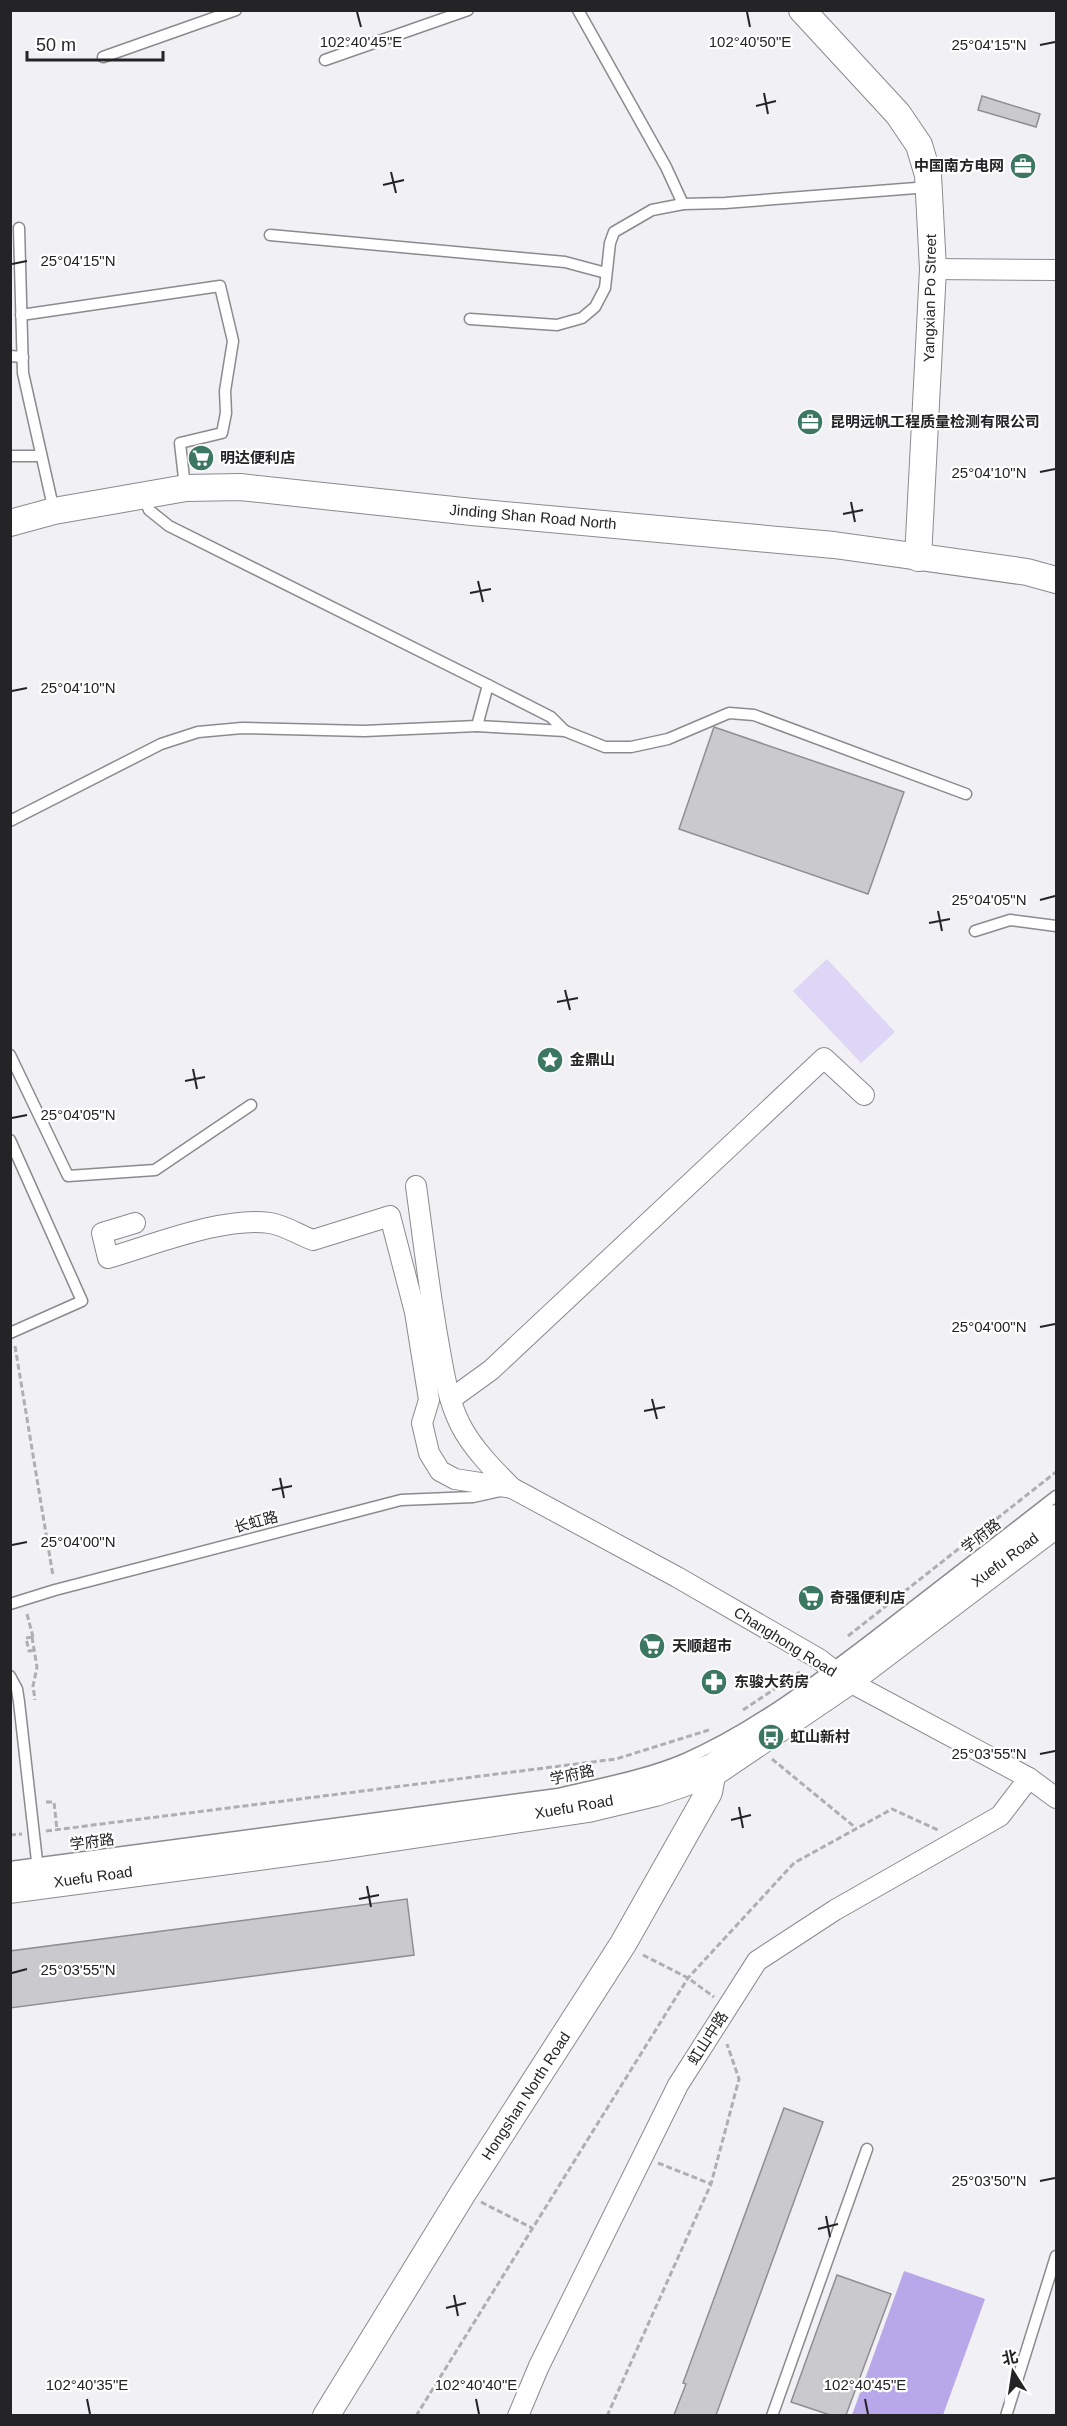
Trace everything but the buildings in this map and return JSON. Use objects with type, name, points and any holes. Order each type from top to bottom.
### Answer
[{"type":"main road","name":"Xuefu Road","points":[[29,1878],[344,1843],[588,1806],[655,1790],[713,1770],[832,1669],[1056,1521]]},
{"type":"street","name":"Yangxian Po Street","points":[[802,10],[898,114],[920,145],[928,176],[933,269],[918,558]]},
{"type":"street","points":[[933,269],[1056,270]]},
{"type":"street","name":"Jinding Shan Road North","points":[[10,524],[54,511],[186,488],[240,487],[483,513],[834,545],[1027,572],[1056,580]]},
{"type":"street","points":[[451,1399],[491,1370],[824,1058],[864,1095]]},
{"type":"street","points":[[416,1185],[427,1277],[451,1399],[460,1425],[491,1468],[512,1488]]},
{"type":"street","points":[[135,1223],[102,1233],[108,1258],[215,1227],[250,1222],[272,1223],[313,1240],[390,1216],[415,1312],[429,1400],[422,1423],[429,1453],[440,1472],[455,1479],[512,1488]]},
{"type":"street","name":"Changhong Road","points":[[512,1488],[677,1577],[832,1669],[1029,1778],[1056,1798]]},
{"type":"street","name":"Hongshan North Road","points":[[326,2415],[463,2193],[623,1944],[709,1792],[713,1770]]},
{"type":"street","name":"虹山中路","points":[[518,2415],[539,2366],[678,2085],[757,1961],[835,1910],[1000,1816],[1029,1778]]},
{"type":"lane","points":[[103,57],[236,10]]},
{"type":"lane","points":[[325,60],[468,10]]},
{"type":"lane","points":[[578,10],[660,157],[683,204]]},
{"type":"lane","points":[[470,319],[557,325],[582,318],[595,307],[604,288],[610,243],[614,232],[652,210],[683,204],[725,203],[929,187]]},
{"type":"lane","points":[[19,228],[23,373],[54,511]]},
{"type":"lane","points":[[270,235],[565,262],[606,273]]},
{"type":"lane","points":[[21,315],[220,286],[233,341],[225,391],[226,413],[222,433],[180,443],[186,488]]},
{"type":"lane","points":[[10,356],[22,357]]},
{"type":"lane","points":[[10,456],[41,456]]},
{"type":"lane","points":[[143,495],[149,510],[169,526],[551,717],[565,731]]},
{"type":"lane","points":[[477,726],[488,685]]},
{"type":"lane","points":[[10,821],[161,744],[198,732],[242,728],[364,731],[477,726],[565,731],[605,747],[631,747],[668,739],[729,713],[754,716],[966,794]]},
{"type":"lane","points":[[975,931],[1010,920],[1056,926]]},
{"type":"lane","points":[[10,1055],[68,1176],[154,1170],[251,1105]]},
{"type":"lane","points":[[10,1140],[82,1301],[11,1333]]},
{"type":"lane","name":"长虹路","points":[[10,1604],[55,1590],[401,1500],[473,1497],[512,1488]]},
{"type":"lane","name":"学府路","points":[[10,1867],[29,1878],[558,1794],[619,1780],[684,1760],[725,1739],[776,1708],[832,1669],[1056,1496]]},
{"type":"lane","points":[[10,1676],[17,1689],[34,1833],[29,1878]]},
{"type":"lane","points":[[772,2415],[867,2149]]},
{"type":"lane","points":[[1006,2415],[1056,2256]]},
{"type":"path","points":[[11,1333],[55,1590]]},
{"type":"path","points":[[737,1714],[832,1669],[1056,1472]]},
{"type":"path","points":[[24,1600],[36,1650],[29,1652],[26,1638],[32,1637],[37,1667],[33,1686]]},
{"type":"path","points":[[10,1835],[616,1759],[719,1726]]},
{"type":"path","points":[[769,1756],[856,1828]]},
{"type":"path","points":[[44,1793],[46,1803],[54,1802],[57,1830]]},
{"type":"path","points":[[417,2415],[688,1978],[794,1863],[892,1809],[959,1839]]},
{"type":"path","points":[[607,2415],[711,2184],[739,2079],[724,2013],[688,1978],[623,1944]]},
{"type":"path","points":[[642,2157],[711,2184]]},
{"type":"path","points":[[463,2193],[532,2228]]},
{"type":"shaded area","points":[[827,959],[895,1032],[861,1063],[793,991]]},
{"type":"shaded area","points":[[904,2271],[985,2299],[943,2415],[852,2415]]},
{"type":"place","name":"中国南方电网","points":[[1023,166]]},
{"type":"place","name":"昆明远帆工程质量检测有限公司","points":[[810,422]]},
{"type":"place","name":"明达便利店","points":[[201,458]]},
{"type":"place","name":"金鼎山","points":[[550,1060]]},
{"type":"place","name":"奇强便利店","points":[[811,1598]]},
{"type":"place","name":"天顺超市","points":[[652,1646]]},
{"type":"place","name":"东骏大药房","points":[[714,1682]]},
{"type":"place","name":"虹山新村","points":[[771,1737]]}]
